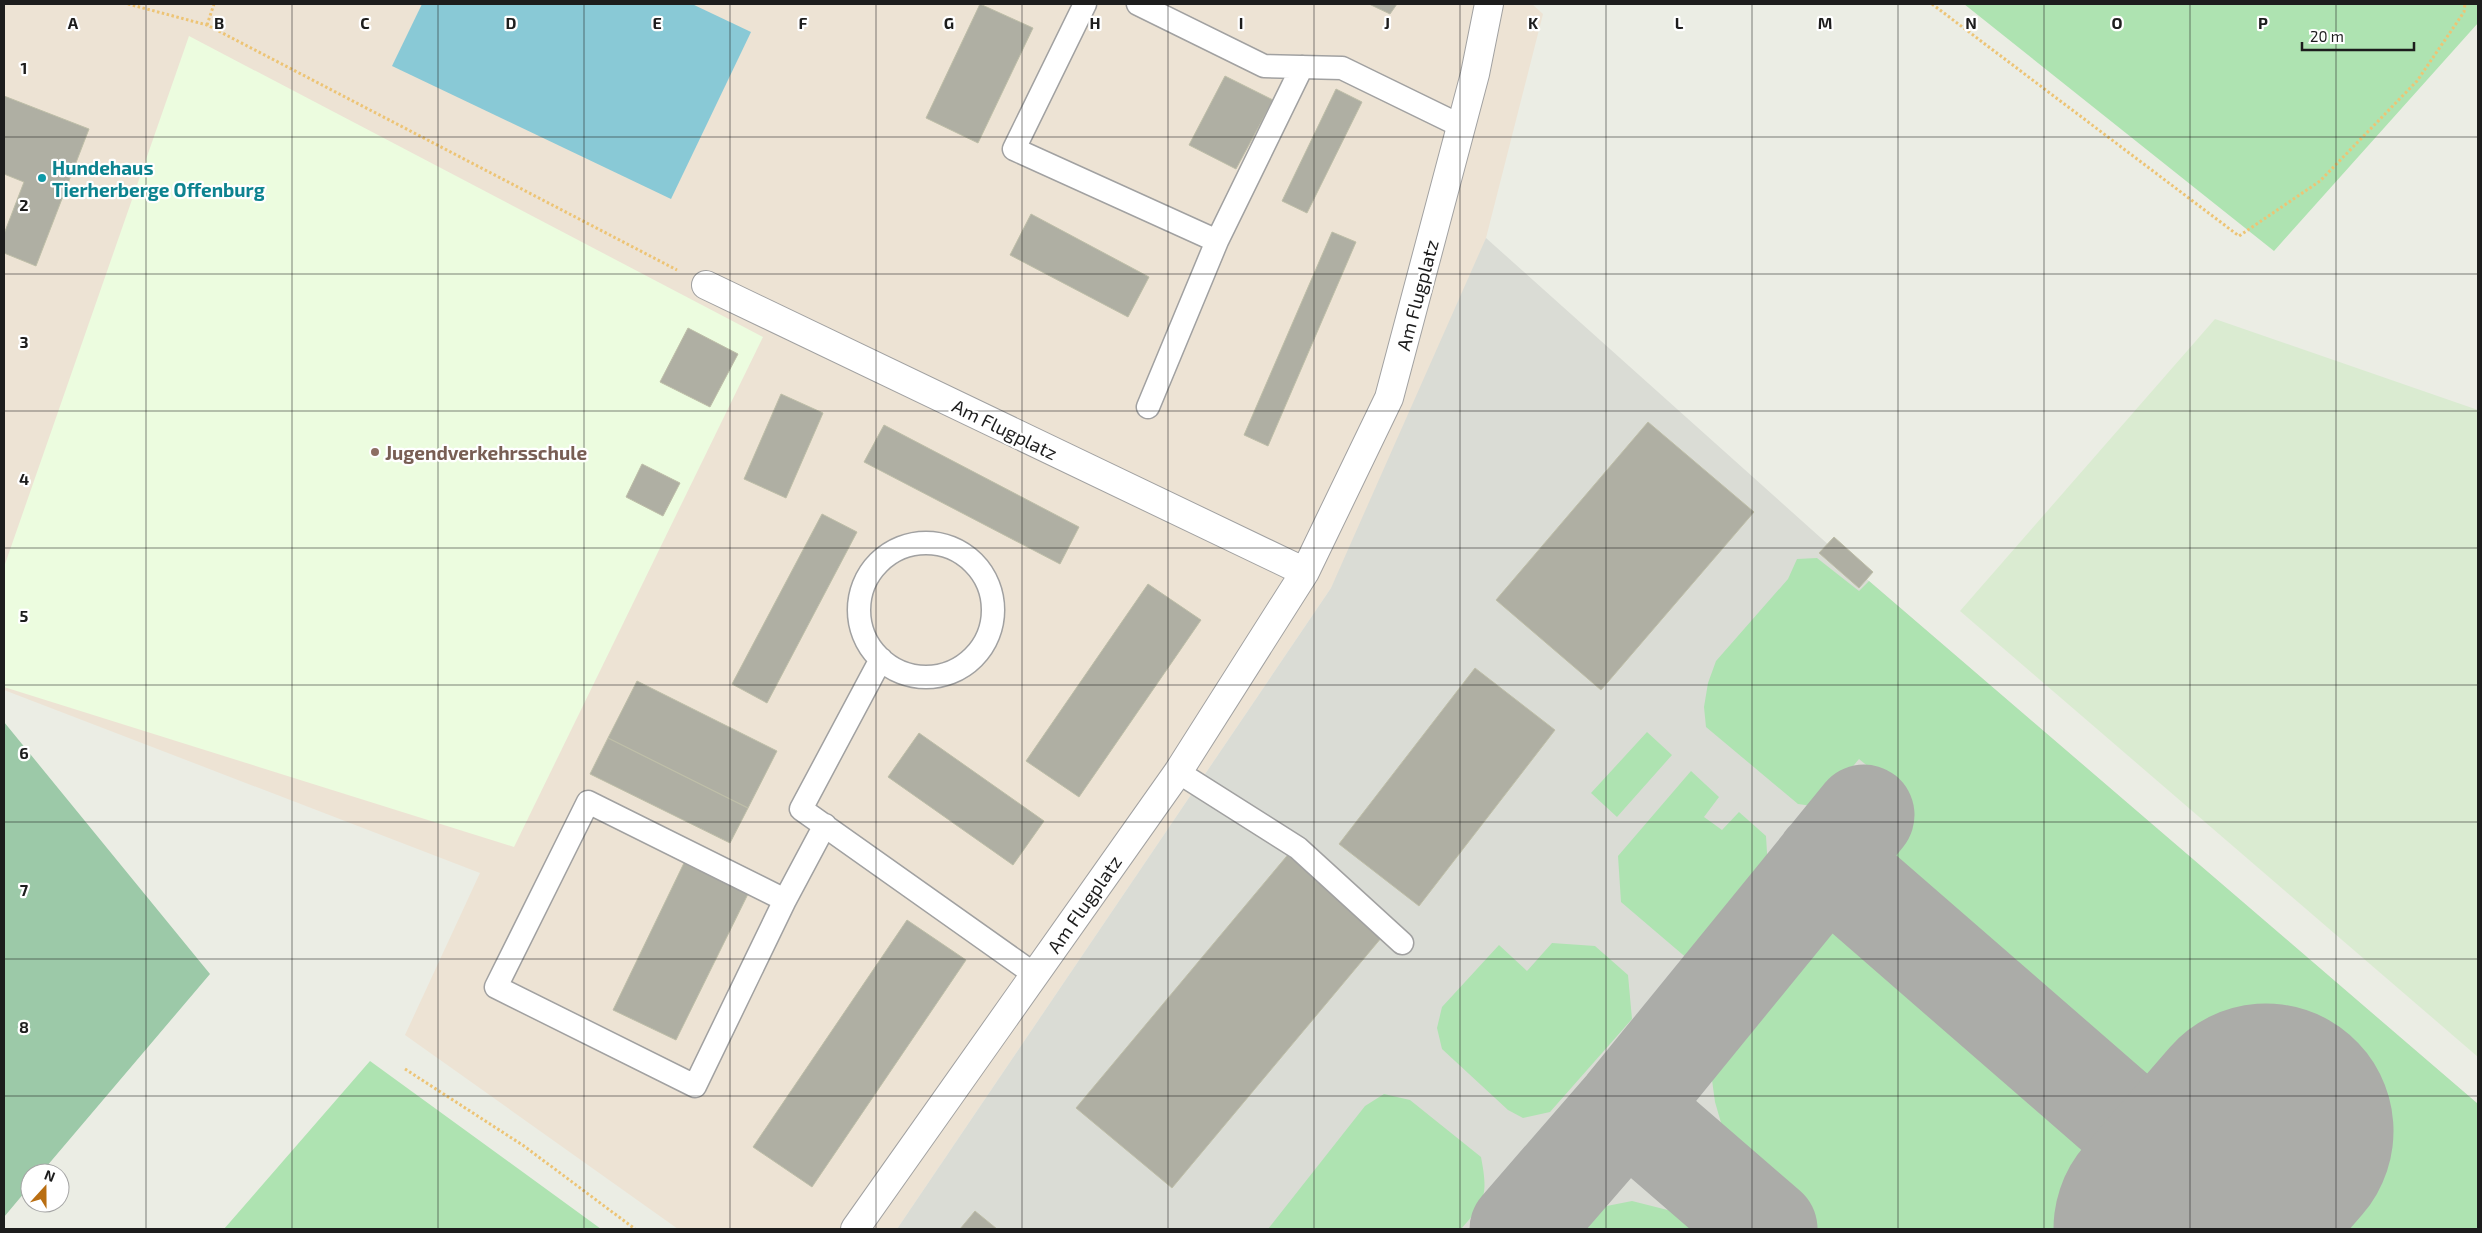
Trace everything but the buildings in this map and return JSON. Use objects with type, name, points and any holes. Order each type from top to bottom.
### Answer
[{"type":"street","name":"Am Flugplatz","points":[[855,1229],[1178,772],[1305,572],[1389,398],[1475,74],[1489,4]]},
{"type":"street","name":"Am Flugplatz","points":[[706,285],[1305,572]]},
{"type":"lane","points":[[1085,4],[1014,149],[1217,241]]},
{"type":"lane","points":[[1138,4],[1264,66],[1342,68],[1461,126]]},
{"type":"lane","points":[[1148,406],[1217,241],[1302,67]]},
{"type":"lane","points":[[923,542],[946,546],[966,556],[982,572],[991,593],[994,615],[988,636],[977,654],[961,667],[941,676],[919,676],[899,671],[881,659],[867,641],[859,620],[860,597],[868,576],[877,565],[882,559],[901,547],[923,542]]},
{"type":"lane","points":[[881,659],[800,808],[1034,974]]},
{"type":"lane","points":[[1178,772],[1298,848],[1402,943]]},
{"type":"lane","points":[[785,900],[588,802],[496,987],[695,1086],[785,900],[825,825]]},
{"type":"path","points":[[128,4],[206,25],[706,285]]},
{"type":"path","points":[[206,25],[214,4]]},
{"type":"path","points":[[1932,4],[2239,236],[2320,181],[2334,167],[2417,81],[2464,12],[2465,4]]},
{"type":"path","points":[[405,1070],[524,1146],[635,1229]]},
{"type":"shaded area","points":[[4,4],[1532,4],[1543,14],[1486,238],[1437,377],[1331,588],[897,1229],[678,1229],[405,1035],[480,873],[4,690]]},
{"type":"shaded area","points":[[422,4],[692,4],[751,32],[671,199],[392,66]]},
{"type":"shaded area","name":"Jugendverkehrsschule","points":[[189,36],[763,337],[514,847],[4,687],[4,567]]},
{"type":"shaded area","points":[[1486,238],[1869,581],[2478,1104],[2478,1229],[897,1229],[1331,588]]},
{"type":"shaded area","points":[[2215,319],[2478,410],[2478,1057],[1960,611]]},
{"type":"shaded area","points":[[4,722],[210,974],[49,1163],[20,1163],[20,1198],[4,1217]]},
{"type":"green space","points":[[1964,4],[2478,4],[2478,23],[2274,251]]},
{"type":"green space","points":[[1817,558],[1859,591],[1869,581],[2478,1104],[2478,1229],[2257,1229],[2323,1150],[2235,1081],[2177,1150],[1840,860],[1898,791],[1859,759],[1819,807],[1798,804],[1706,727],[1704,707],[1708,683],[1716,661],[1788,579],[1797,559]]},
{"type":"green space","points":[[1647,732],[1672,755],[1617,817],[1591,793]]},
{"type":"green space","points":[[1691,771],[1719,797],[1704,817],[1722,830],[1739,812],[1766,836],[1768,869],[1689,960],[1621,902],[1618,856]]},
{"type":"green space","points":[[1827,874],[2162,1168],[2111,1229],[1802,1229],[1767,1198],[1731,1157],[1715,1102],[1707,1043],[1734,987]]},
{"type":"green space","points":[[1552,943],[1595,946],[1628,975],[1632,1019],[1550,1112],[1523,1118],[1508,1110],[1442,1049],[1437,1028],[1442,1007],[1499,945],[1527,971]]},
{"type":"green space","points":[[370,1061],[601,1229],[224,1229]]},
{"type":"green space","points":[[1384,1094],[1410,1100],[1481,1157],[1484,1180],[1483,1196],[1476,1211],[1461,1229],[1268,1229],[1365,1106]]},
{"type":"green space","points":[[1632,1201],[1715,1222],[1724,1229],[1536,1229],[1546,1218]]},
{"type":"taxiway","points":[[1520,1229],[1626,1107],[1864,815]]},
{"type":"taxiway","points":[[1826,861],[2210,1195]]},
{"type":"taxiway","points":[[1626,1107],[1767,1229]]},
{"type":"runway","points":[[2181,1229],[2266,1131]]},
{"type":"place","name":"Hundehaus Tierherberge Offenburg","points":[[42,178]]},
{"type":"place","name":"Jugendverkehrsschule","points":[[375,452]]}]
